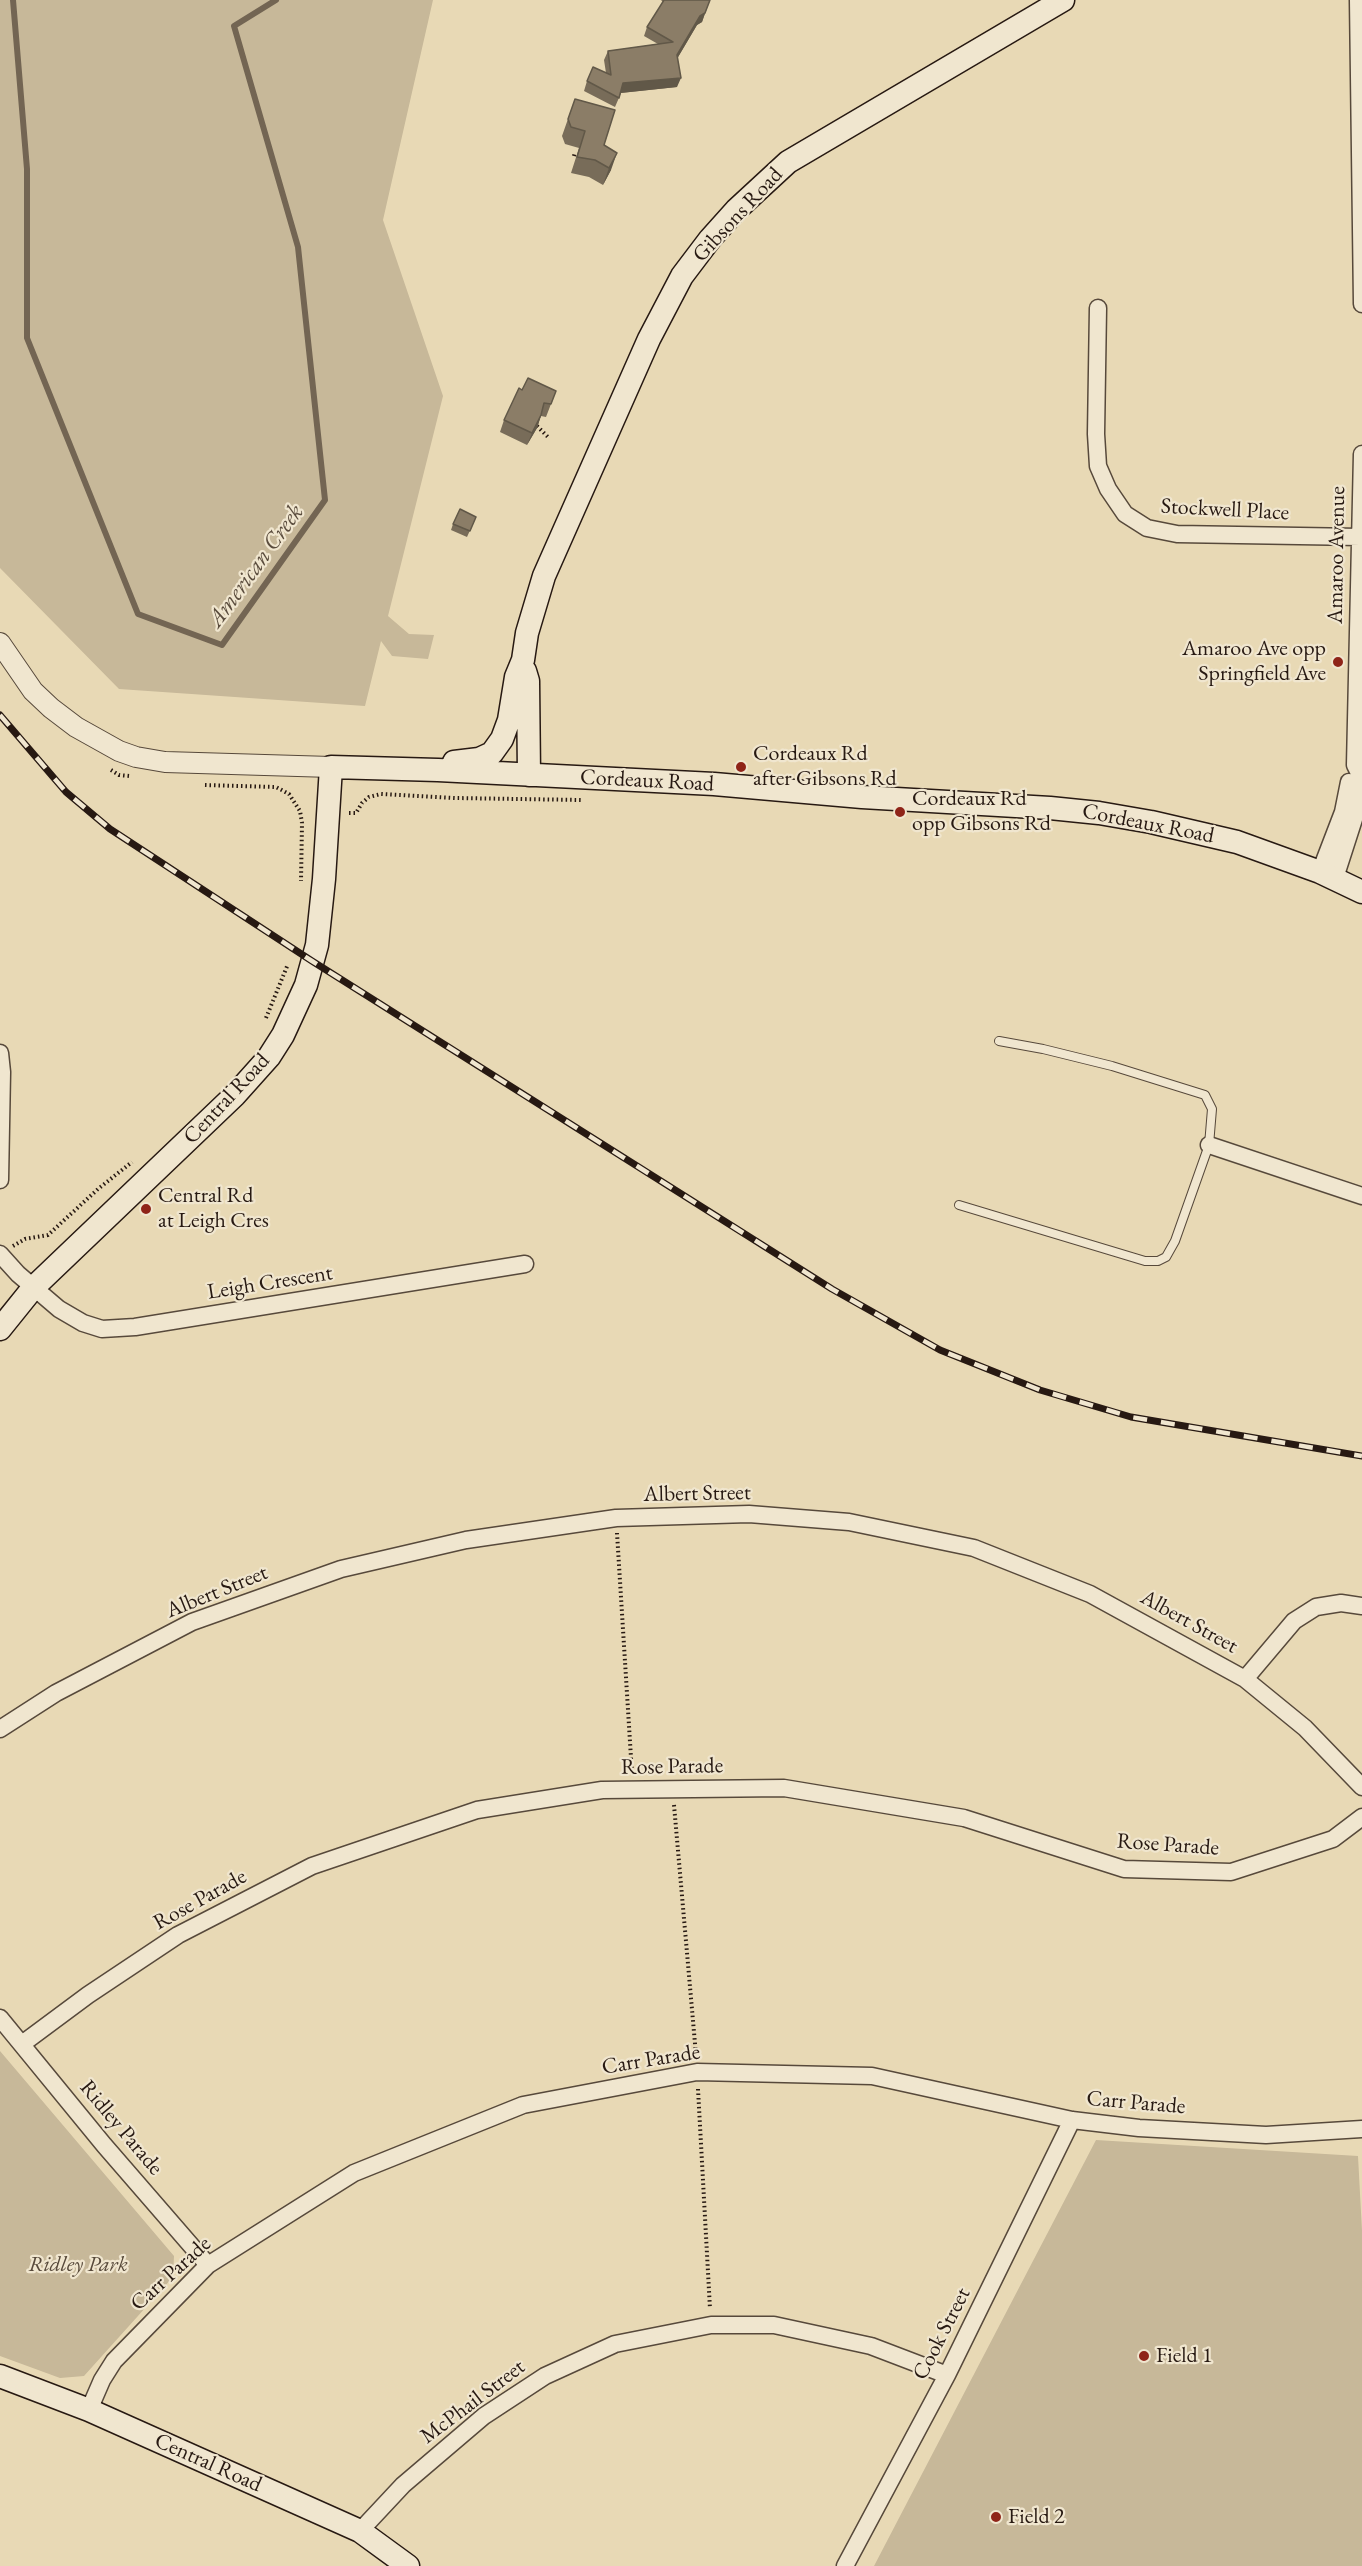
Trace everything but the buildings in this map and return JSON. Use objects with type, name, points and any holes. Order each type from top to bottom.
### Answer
[{"type":"main road","name":"Gibsons Road","points":[[391,769],[410,763],[479,759],[492,753],[502,739],[509,720],[516,677],[523,660],[530,623],[544,576],[649,339],[682,276],[710,239],[736,210],[788,162],[1063,0]]},
{"type":"main road","name":"Gibsons Road","points":[[523,660],[528,681],[529,775]]},
{"type":"main road","name":"Cordeaux Road","points":[[330,767],[714,784],[1089,812],[1151,822],[1237,842],[1327,875],[1362,892]]},
{"type":"main road","name":"Central Road","points":[[0,1329],[33,1288],[235,1095],[269,1057],[283,1035],[306,985],[317,945],[324,890],[330,767]]},
{"type":"main road","name":"Central Road","points":[[0,2376],[89,2410],[360,2531],[408,2566]]},
{"type":"street","points":[[1358,0],[1362,304]]},
{"type":"street","name":"Stockwell Place","points":[[1098,308],[1096,434],[1098,465],[1108,489],[1125,513],[1147,528],[1177,534],[1360,537]]},
{"type":"street","name":"Amaroo Avenue","points":[[1327,875],[1350,773],[1355,765],[1360,639],[1362,454]]},
{"type":"street","name":"Cordeaux Road","points":[[0,643],[33,690],[51,708],[76,727],[119,751],[136,757],[165,762],[330,767]]},
{"type":"street","points":[[0,1053],[2,1072],[0,1180]]},
{"type":"street","points":[[1209,1145],[1362,1196]]},
{"type":"street","name":"Leigh Crescent","points":[[0,1254],[33,1288],[59,1309],[83,1323],[102,1329],[135,1327],[525,1264]]},
{"type":"street","name":"Albert Street","points":[[0,1730],[56,1693],[192,1622],[341,1569],[466,1540],[616,1518],[749,1514],[849,1522],[974,1548],[1090,1594],[1245,1680],[1305,1728],[1362,1787]]},
{"type":"street","points":[[1245,1680],[1294,1621],[1316,1607],[1341,1603],[1362,1606]]},
{"type":"street","name":"Rose Parade","points":[[22,2044],[88,1995],[178,1935],[312,1866],[477,1810],[602,1790],[784,1788],[964,1818],[1124,1869],[1231,1872],[1334,1839],[1362,1817]]},
{"type":"street","name":"Ridley Parade","points":[[0,2018],[104,2145],[208,2265]]},
{"type":"street","name":"Carr Parade","points":[[89,2410],[102,2380],[114,2361],[208,2265],[354,2173],[523,2105],[697,2072],[872,2076],[1072,2120],[1139,2128],[1266,2135],[1362,2129]]},
{"type":"street","name":"Cook Street","points":[[846,2566],[947,2375],[1072,2120]]},
{"type":"street","name":"McPhail Street","points":[[360,2531],[403,2485],[484,2416],[544,2376],[615,2344],[711,2325],[774,2325],[871,2346],[947,2375]]},
{"type":"lane","points":[[959,1205],[1146,1261],[1158,1261],[1166,1257],[1175,1241],[1209,1145],[1212,1109],[1205,1095],[1112,1066],[999,1041]]},
{"type":"path","points":[[537,426],[549,438]]},
{"type":"path","points":[[356,813],[362,802],[381,794],[455,798],[592,800]]},
{"type":"path","points":[[300,811],[303,842],[300,890]]},
{"type":"path","points":[[262,1027],[291,956]]},
{"type":"path","points":[[0,1254],[25,1239],[48,1235],[98,1189],[139,1157]]},
{"type":"path","points":[[616,1518],[633,1790]]},
{"type":"path","points":[[672,1790],[697,2072],[711,2325]]},
{"type":"green space","points":[[0,0],[433,0],[383,220],[443,396],[388,616],[409,634],[434,635],[428,659],[392,656],[381,641],[365,706],[119,689],[0,568]]},
{"type":"green space","name":"Ridley Park","points":[[0,2051],[174,2256],[173,2277],[84,2376],[60,2378],[0,2356]]},
{"type":"green space","points":[[1096,2140],[1358,2156],[1362,2231],[1362,2566],[874,2566]]},
{"type":"waterway","name":"American Creek","points":[[13,0],[27,169],[27,338],[138,614],[222,645],[325,500],[298,247],[234,26],[276,0]]},
{"type":"railway","points":[[0,715],[66,792],[110,829],[312,961],[832,1289],[940,1350],[1040,1390],[1131,1417],[1362,1456]]},
{"type":"place","name":"Amaroo Ave opp Springfield Ave","points":[[1338,662]]},
{"type":"place","name":"Cordeaux Rd after Gibsons Rd","points":[[741,767]]},
{"type":"place","name":"Cordeaux Rd opp Gibsons Rd","points":[[900,812]]},
{"type":"place","name":"Central Rd at Leigh Cres","points":[[146,1209]]},
{"type":"place","name":"Field 1","points":[[1144,2356]]},
{"type":"place","name":"Field 2","points":[[996,2517]]}]
